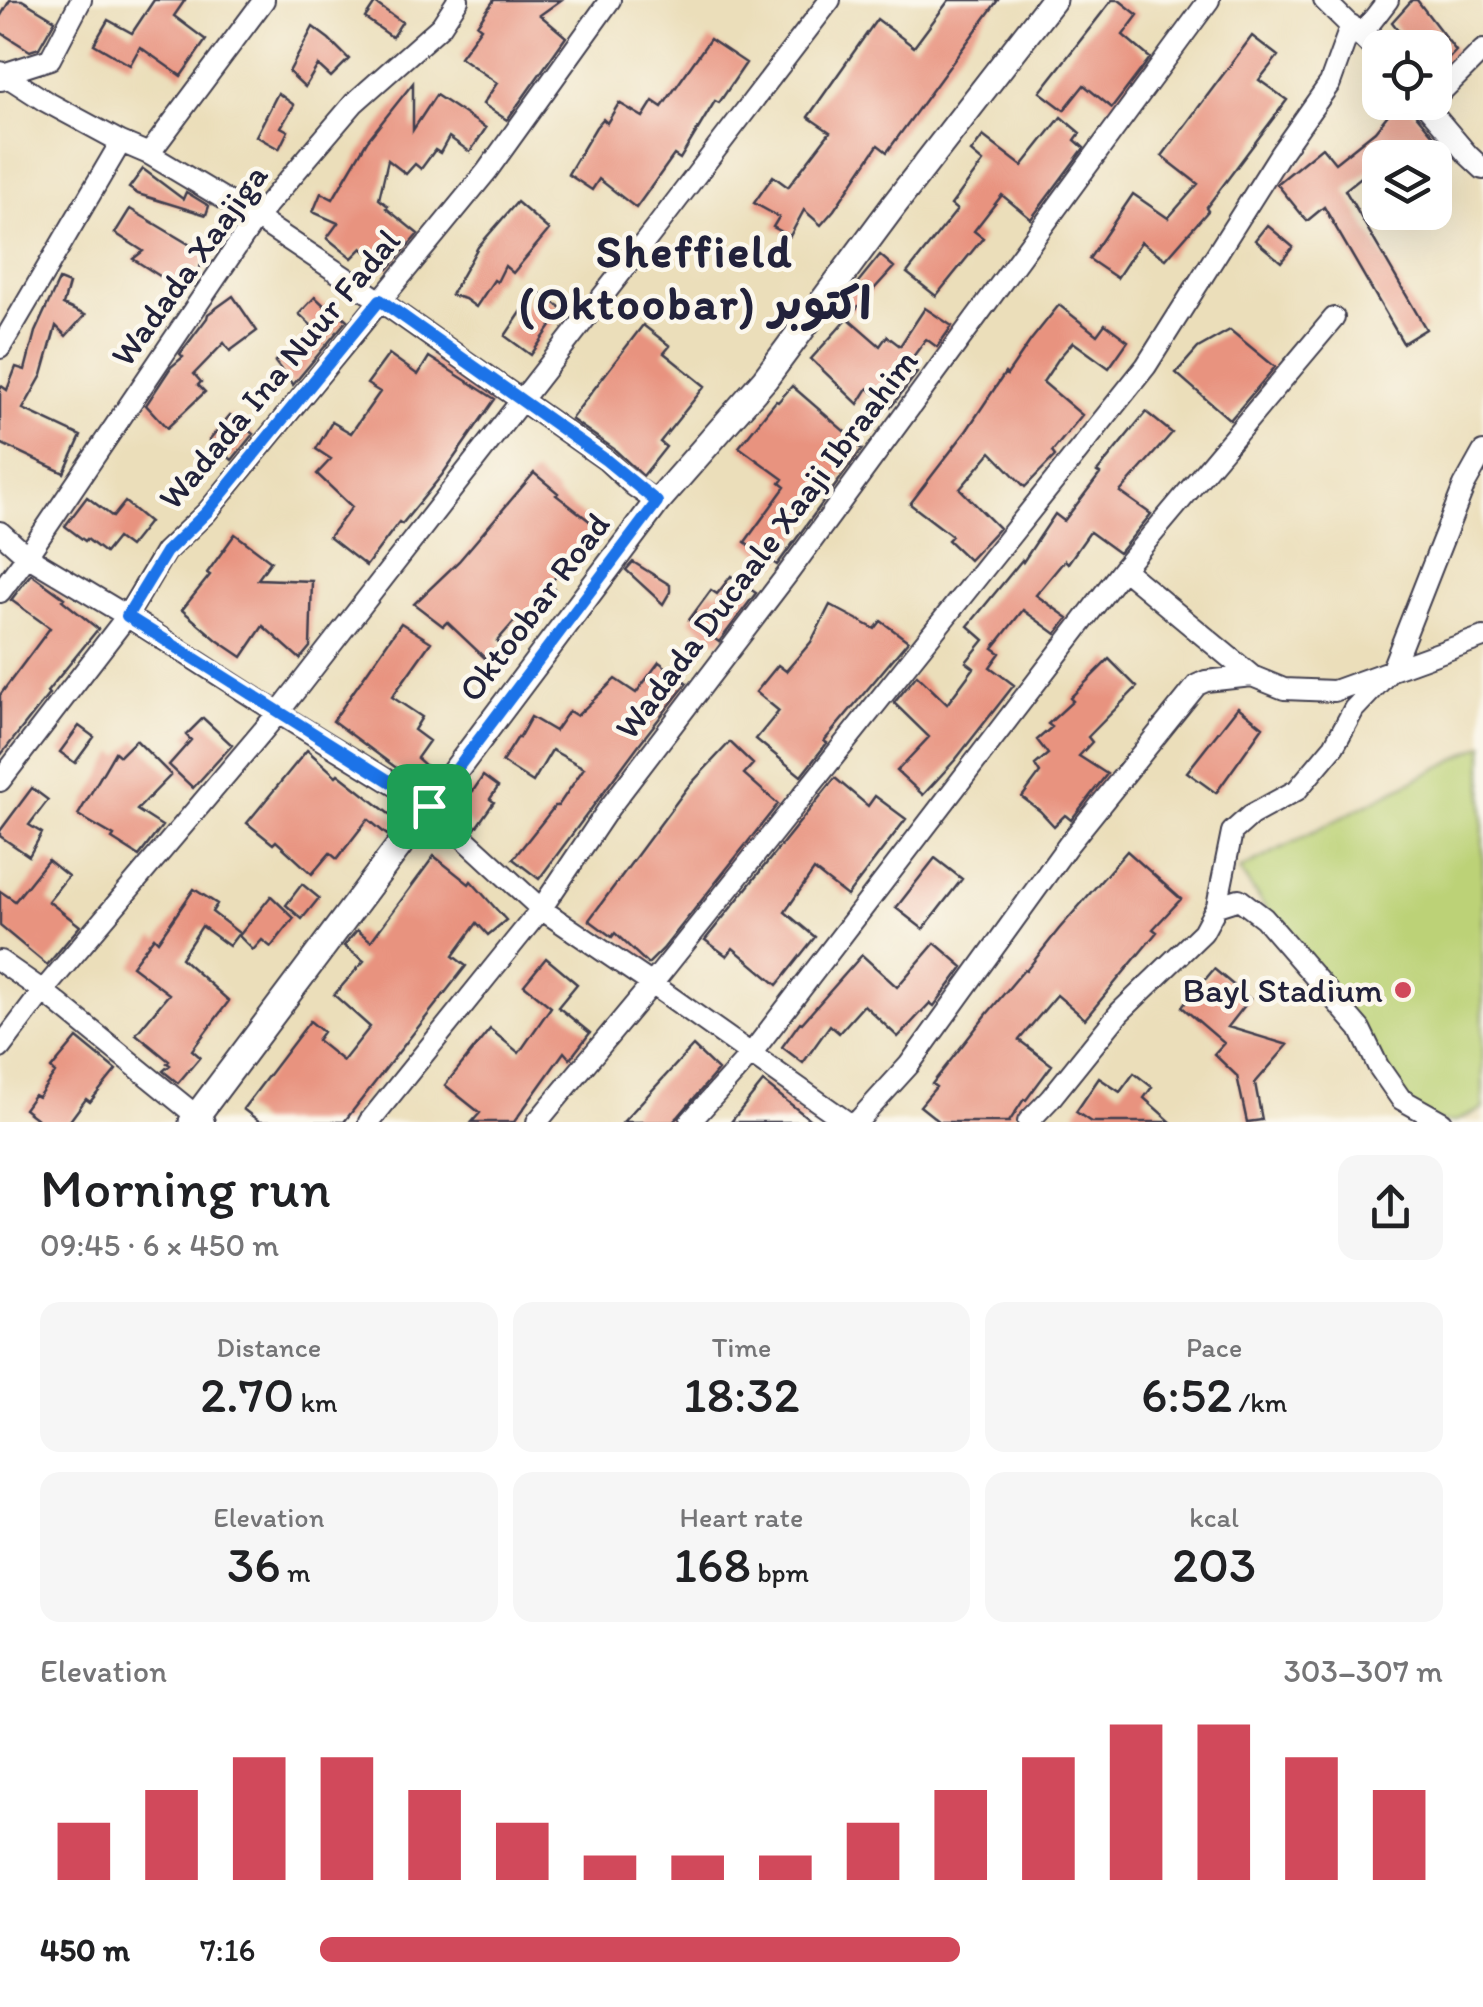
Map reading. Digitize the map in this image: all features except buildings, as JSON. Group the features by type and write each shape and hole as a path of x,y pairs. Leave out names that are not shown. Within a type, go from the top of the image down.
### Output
{"street":[{"path":"1,76 50,59 81,0"},
{"path":"149,154 264,0"},
{"name":"Wadada Xaajiga","path":"0,592 256,218 354,103 441,26 458,0"},
{"name":"Wadada Ina Nuur Fadal","path":"0,781 127,616 166,552 207,512 487,170 610,0"},
{"path":"0,1048 43,990 278,712 830,0"},
{"name":"Oktoobar Road","path":"198,1120 657,502 765,379 882,220 1053,0"},
{"name":"Wadada Ducaale Xaaji Ibraahim","path":"369,1122 541,909 609,808 786,576 1209,0"},
{"path":"1324,0 1362,36"},
{"path":"537,1122 1146,366 1280,154 1330,83 1356,30 1388,0"},
{"path":"1452,80 1483,50"},
{"path":"1,76 149,154 256,218 380,300 606,460 657,502"},
{"path":"1442,120 1468,156 1483,169"},
{"path":"0,348 121,142"},
{"path":"690,1122 752,1054 1123,569 1334,318"},
{"path":"1028,1122 1120,1012 1203,932 1218,906 1232,832 1251,815 1297,790 1334,746 1354,709 1392,669 1464,486 1483,452"},
{"path":"0,532 27,556 429,806 541,909 847,1122"},
{"path":"1123,569 1252,676 1284,689 1334,691 1483,638"},
{"path":"857,1122 909,1065 1068,845 1198,686 1206,680 1252,676"},
{"path":"1218,906 1239,899 1264,918 1360,1029 1378,1066 1401,1099 1442,1122"},
{"path":"0,961 43,990 198,1120"}],"green space":[{"name":"Bayl Stadium","path":"1483,745 1483,1109 1454,1122 1417,1122 1239,870"}],"place":[{"name":"Bayl Stadium","path":"1403,990"}],"district":[{"name":"Sheffield (Oktoobar) اكتوبر","path":"695,277"}],"route":[{"path":"380,300 606,460 657,502 429,806 127,616 166,552 207,512 380,300"}]}
